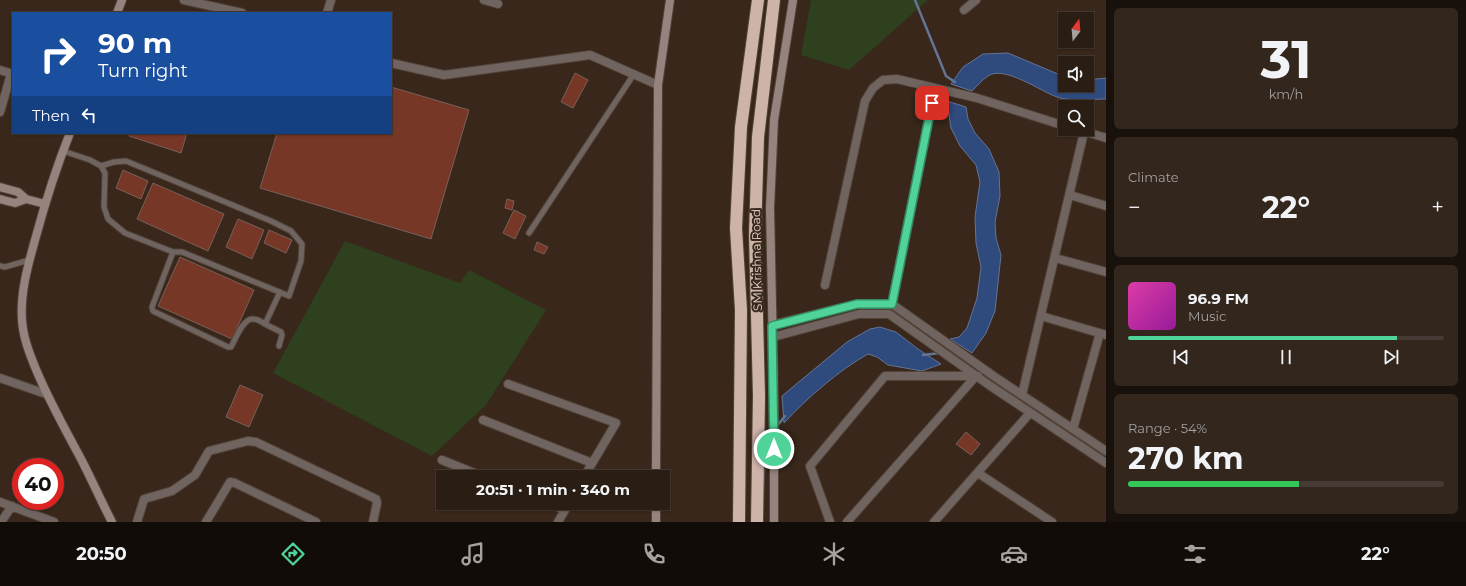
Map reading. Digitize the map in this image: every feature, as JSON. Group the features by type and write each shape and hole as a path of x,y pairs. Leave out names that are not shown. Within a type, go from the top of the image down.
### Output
{"highway":[{"name":"SM Krishna Road","path":"757,522 759,396 755,235 758,137 774,0"},
{"name":"SM Krishna Road","path":"739,522 741,310 736,228 741,127 757,5"}],"street":[{"path":"117,12 122,0"},
{"path":"184,0 238,12"},
{"path":"327,12 331,0"},
{"path":"484,0 498,4"},
{"path":"656,470 658,85 670,0"},
{"name":"SM Krishna Road","path":"774,522 773,337 770,208 774,120 793,0"},
{"path":"964,10 976,0"},
{"path":"392,63 444,75 590,55 658,85"},
{"path":"0,70 12,74 0,112"},
{"path":"825,285 864,101 873,88 883,80 897,79 977,98 1058,124"},
{"path":"892,304 935,88"},
{"path":"70,134 44,204 29,260 23,295 22,321 24,338 46,394 81,459 112,522"},
{"path":"1094,134 1106,138"},
{"path":"1022,395 1070,195 1079,136"},
{"path":"0,187 18,192 26,199 44,204"},
{"path":"1070,195 1106,206"},
{"path":"0,198 15,203 26,199"},
{"path":"1055,258 1106,272"},
{"path":"772,326 857,304 892,304 995,377 1106,451"},
{"path":"773,337 859,314 889,314 976,376 1106,463"},
{"path":"1041,316 1103,334 1073,429"},
{"path":"830,522 810,466 885,376 995,377"},
{"path":"847,522 976,376"},
{"path":"0,378 46,394"},
{"path":"508,384 616,423 588,470"},
{"path":"934,522 1030,413"},
{"path":"483,420 592,463"},
{"path":"137,522 144,499 172,491 195,475 209,451 251,441 376,498 377,503 373,522"},
{"path":"442,460 467,470"},
{"path":"978,473 1052,522"},
{"path":"206,522 228,483 233,482 316,522"},
{"path":"0,502 12,506 1,522"},
{"path":"22,510 54,522"},
{"path":"558,522 565,510"},
{"path":"656,510 656,522"}],"lane":[{"path":"529,233 634,74"},
{"path":"63,151 90,160 101,166 105,173 104,207 108,219 125,233 172,252 182,252 289,296 301,261 302,244 291,231 126,161 114,162 101,166"},
{"path":"172,252 152,308 153,311 228,347 232,347 242,326 247,320 253,319 281,332 282,335 279,346"},
{"path":"0,266 5,267 29,260"},
{"path":"265,324 280,292"}],"green space":[{"path":"811,0 928,0 849,70 801,55"},
{"path":"345,241 460,283 469,270 546,310 486,405 432,456 273,373"}],"water":[{"path":"1008,53 1058,74 1058,92 1094,92 1094,79 1106,78 1106,99 1063,99 1012,76 995,73 988,76 972,91 951,84 963,67 983,54"},
{"path":"947,101 966,107 968,119 975,133 989,149 999,172 1000,196 995,222 996,238 1001,255 995,311 986,333 972,353 950,339 959,337 967,328 977,298 981,267 976,243 975,217 980,182 976,165 960,146 951,128"},
{"path":"880,327 896,332 941,364 922,371 888,365 877,357 868,354 846,368 823,386 802,404 784,423 782,396 847,342 870,329"}],"building":[{"path":"575,73 588,80 573,108 561,102"},
{"path":"392,87 469,110 431,239 260,188 277,134 392,134"},
{"path":"130,134 187,134 181,153 129,136"},
{"path":"123,170 148,181 141,199 116,188"},
{"path":"153,183 224,214 208,251 137,219"},
{"path":"507,199 514,201 512,210 505,208"},
{"path":"514,210 526,216 515,239 503,233"},
{"path":"238,219 264,230 252,259 226,247"},
{"path":"269,230 292,240 286,253 264,243"},
{"path":"537,242 548,247 544,254 534,250"},
{"path":"180,257 254,290 232,339 158,306"},
{"path":"240,385 263,395 249,427 226,417"},
{"path":"966,432 980,444 971,455 956,444"}],"waterway":[{"path":"915,0 946,76 955,82"},
{"path":"923,355 940,353"},
{"path":"777,426 785,416"},
{"path":"763,486 766,439 771,433"}],"route":[{"path":"774,449 772,326 857,304 892,304 932,103"}]}
